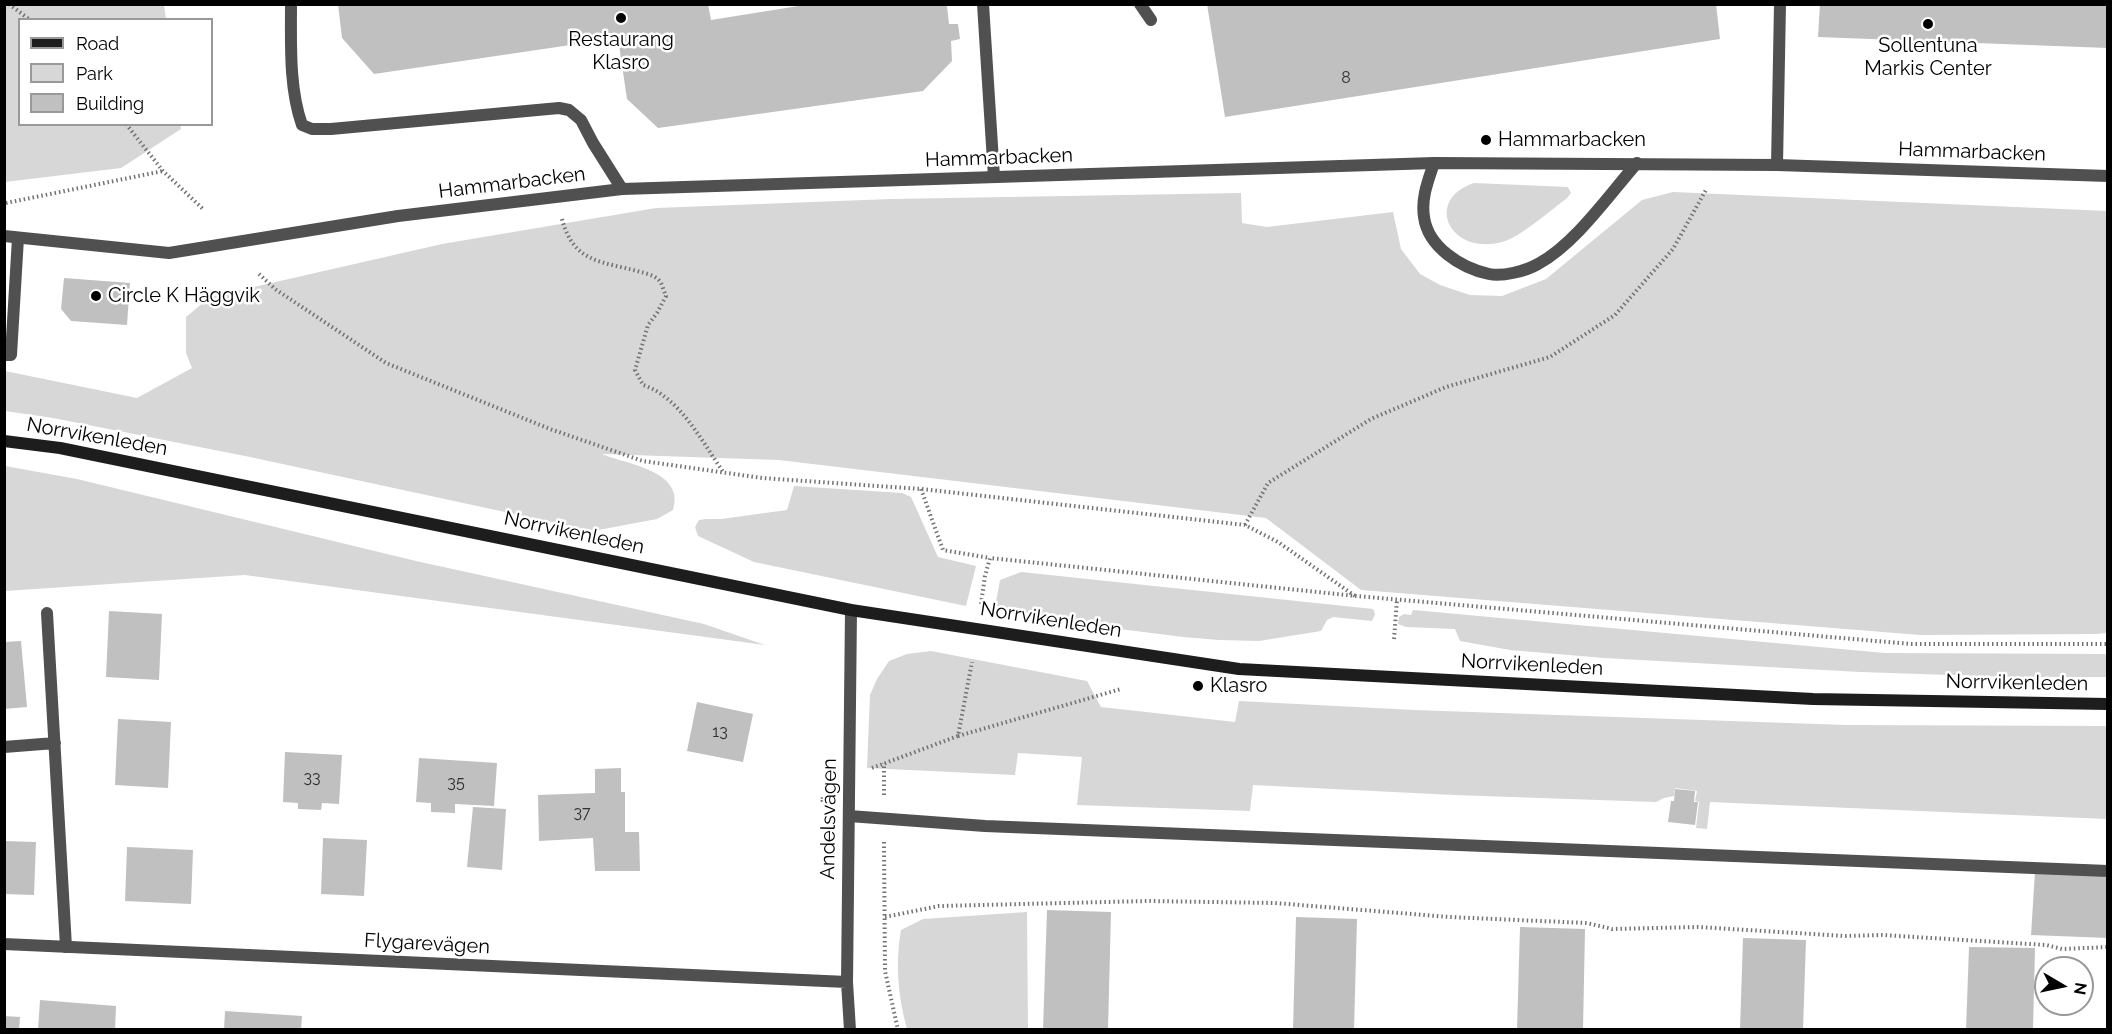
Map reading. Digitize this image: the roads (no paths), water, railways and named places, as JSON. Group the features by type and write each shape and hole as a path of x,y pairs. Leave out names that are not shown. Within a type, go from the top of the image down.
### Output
{"main road":[{"name":"Norrvikenleden","path":"4,441 60,448 851,610 1239,669 1813,699 2108,704"}],"street":[{"path":"291,4 296,108 302,125 312,129 331,129 559,108 568,110 581,120 592,143 622,189"},
{"path":"983,4 994,177"},
{"path":"1140,4 1151,20"},
{"path":"1777,165 1780,4"},
{"path":"1434,164 1425,189 1424,218 1436,243 1455,262 1490,274 1511,272 1536,265 1565,245 1637,163"},
{"name":"Hammarbacken","path":"4,236 169,253 398,216 622,189 1434,164 1777,165 2108,176"},
{"path":"4,355 10,355 18,238"},
{"name":"Andelsvägen","path":"850,1029 847,982 851,610"},
{"path":"47,613 66,947"},
{"path":"4,747 55,743"},
{"path":"849,816 985,826 2108,871"},
{"name":"Flygarevägen","path":"4,944 847,982"}],"place":[{"name":"Restaurang Klasro","path":"621,18"},
{"name":"Sollentuna Markis Center","path":"1928,24"},
{"name":"Hammarbacken","path":"1486,140"},
{"name":"Circle K Häggvik","path":"96,296"},
{"name":"Klasro","path":"1198,686"}]}
